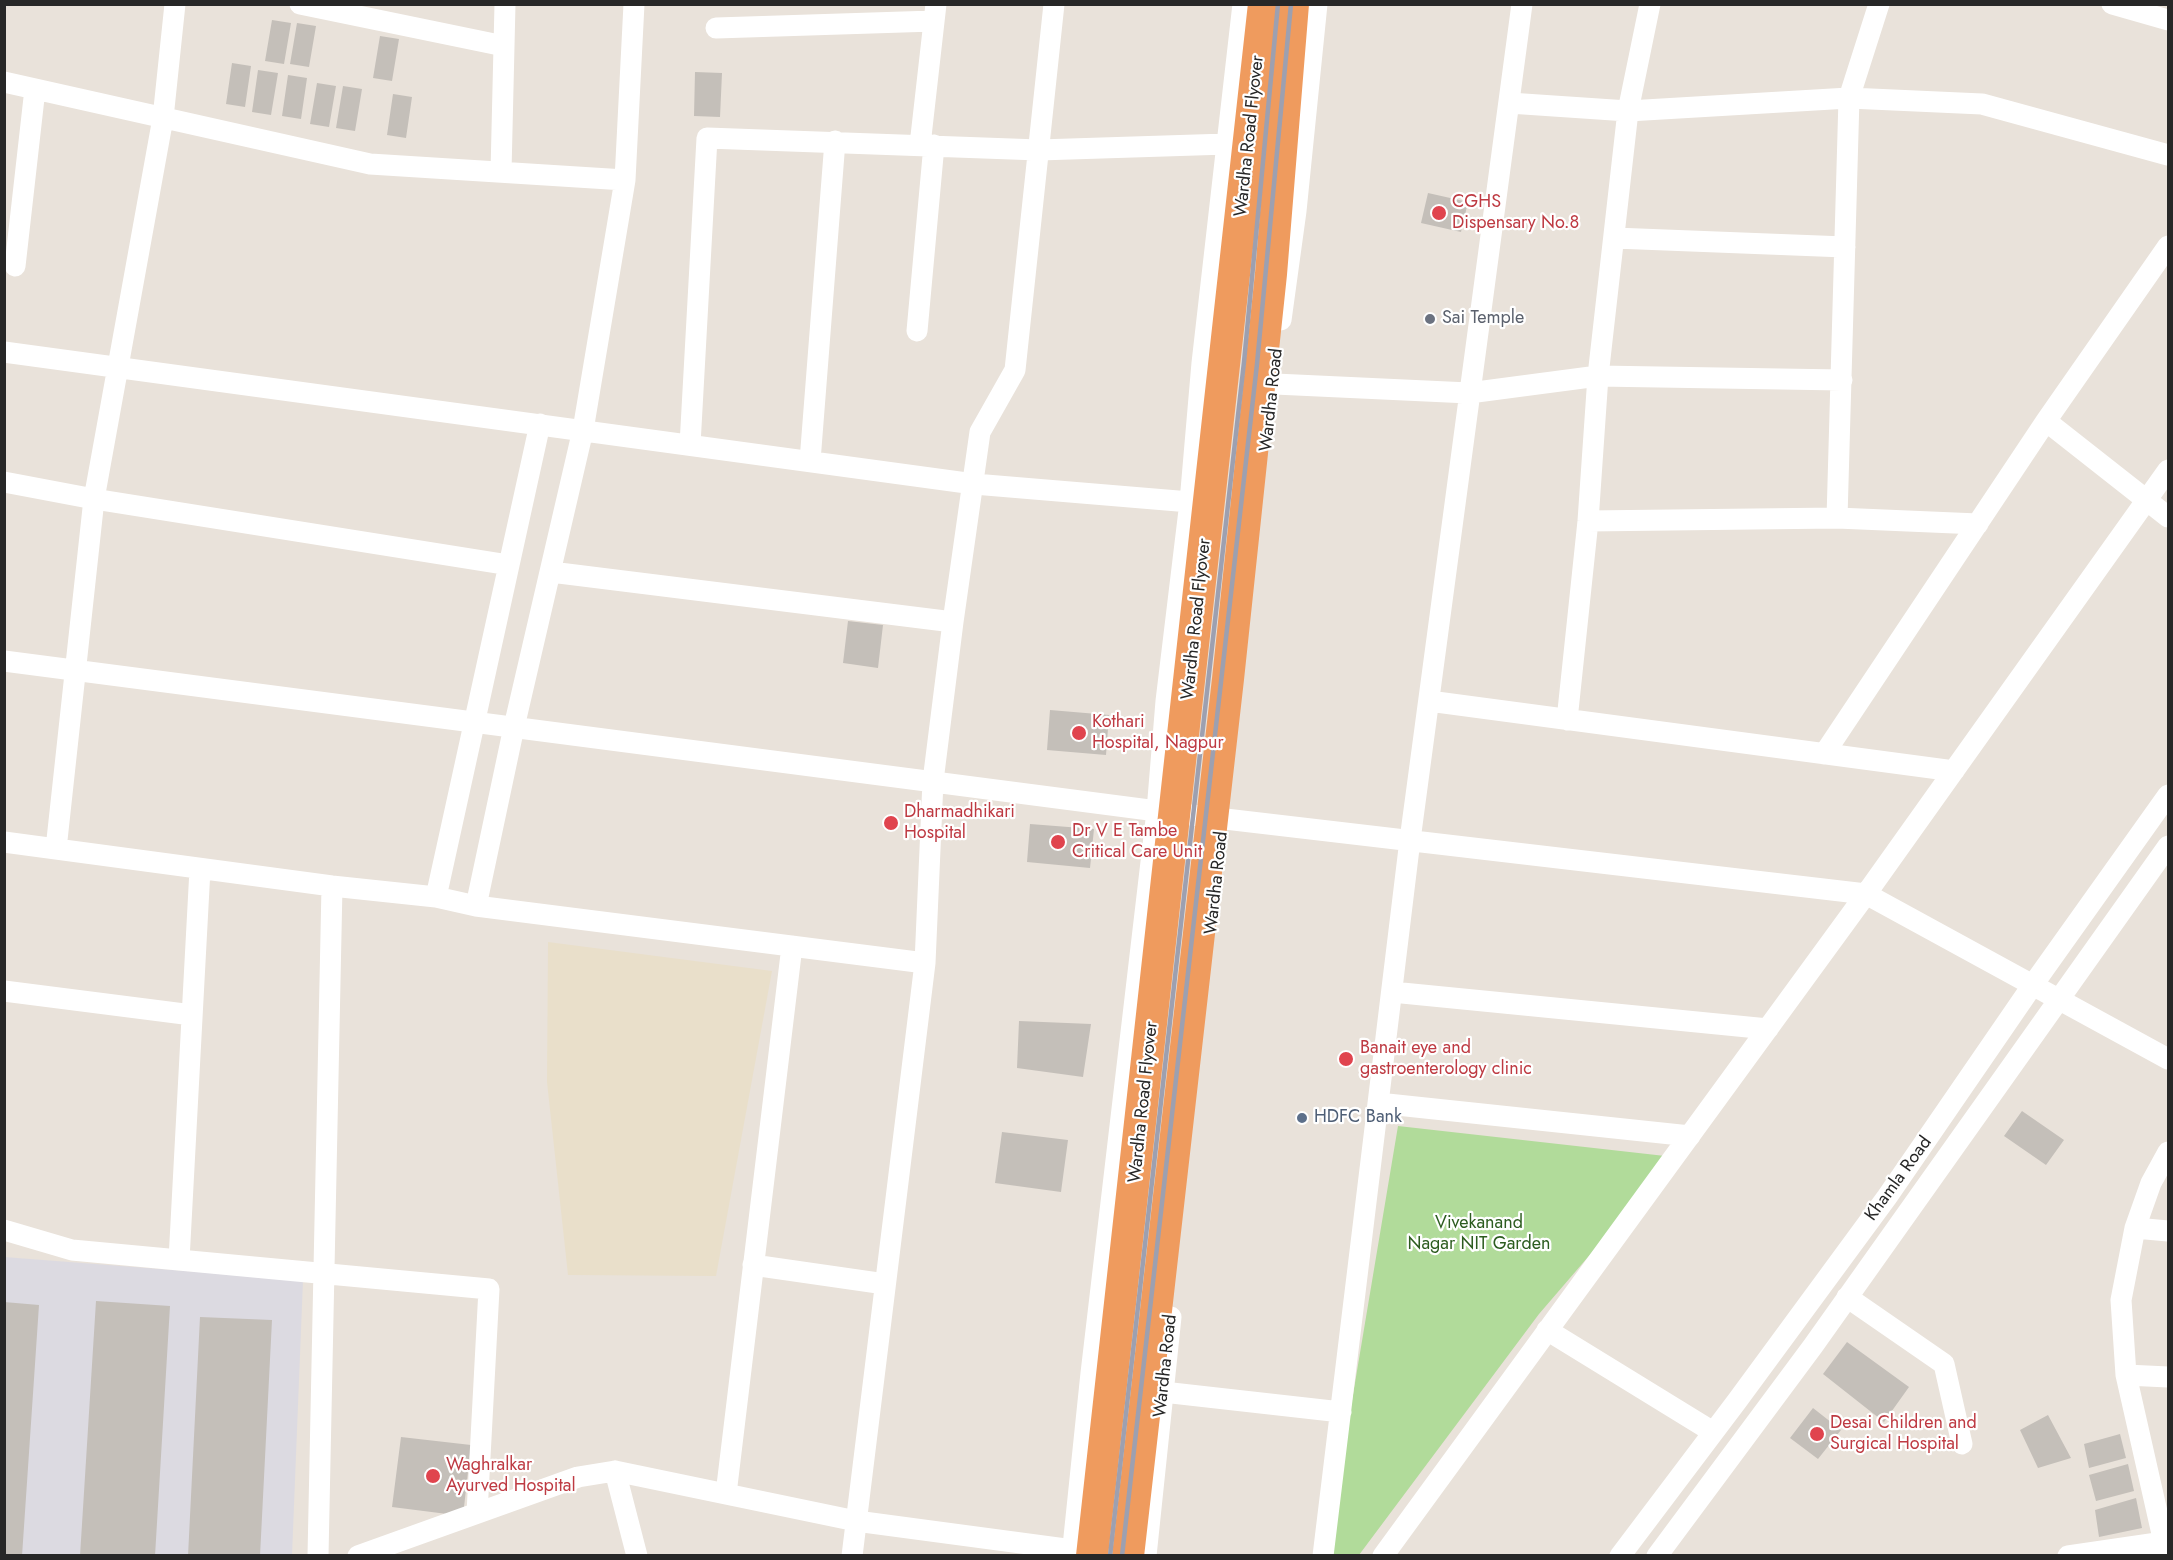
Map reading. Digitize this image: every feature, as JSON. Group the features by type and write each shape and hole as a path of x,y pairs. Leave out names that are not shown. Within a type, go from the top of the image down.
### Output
{"highway":[{"name":"Wardha Road Flyover","path":"1079,1554 1264,4"},
{"name":"Wardha Road Flyover","path":"1128,1556 1229,667 1268,298 1293,4"}],"street":[{"path":"56,849 94,499 163,118 175,4"},
{"path":"300,4 504,46"},
{"path":"501,172 505,4"},
{"path":"476,906 510,727 551,572 625,180 634,4"},
{"path":"852,1556 925,963 933,781 953,622 980,432 1015,370 1054,4"},
{"path":"358,1556 578,1477 615,1472 856,1521 1079,1554 1091,1372 1157,811 1166,701 1190,502 1202,363 1243,4"},
{"name":"Wardha Road","path":"1146,1556 1224,818 1296,212 1317,4"},
{"path":"1323,1556 1410,840 1522,4"},
{"path":"1567,720 1588,520 1598,376 1628,111 1650,4"},
{"path":"1837,518 1849,98 1879,4"},
{"path":"2112,4 2169,20"},
{"path":"716,28 935,13 917,331"},
{"path":"4,82 370,164 625,180"},
{"path":"15,266 35,89"},
{"path":"1509,103 1628,111 1849,98 1982,104 2169,155"},
{"path":"690,445 707,138 1039,150 1227,144"},
{"path":"810,461 835,141"},
{"path":"1614,238 1845,247"},
{"path":"1824,754 2046,421 2169,246"},
{"path":"4,352 974,484 1190,502"},
{"path":"1275,384 1469,393 1598,376 1842,380"},
{"path":"2046,421 2169,517"},
{"path":"436,897 478,722 509,565 544,425"},
{"path":"1383,1556 1866,894 2169,470"},
{"path":"4,482 94,499 509,565"},
{"path":"1588,520 1837,518 1978,524"},
{"path":"551,572 953,622"},
{"path":"4,661 1157,811 1866,894 2169,1059"},
{"path":"1429,701 1954,771"},
{"name":"Khamla Road","path":"1620,1556 1914,1159 2032,986 2169,795"},
{"path":"4,842 332,886 436,897 476,906 925,963"},
{"name":"Khamla Road","path":"1657,1556 1813,1346 2169,846"},
{"path":"179,1260 200,868"},
{"path":"318,1556 332,886"},
{"path":"726,1494 792,946"},
{"path":"4,991 192,1015"},
{"path":"1392,992 1768,1029"},
{"path":"1378,1103 1690,1136"},
{"path":"2068,1556 2165,1549 2126,1375 2121,1300 2135,1228 2151,1183 2169,1152"},
{"path":"2135,1228 2169,1231"},
{"path":"4,1230 72,1250 324,1272 489,1290 477,1513"},
{"path":"753,1265 885,1284"},
{"path":"1847,1297 1944,1364 1962,1444"},
{"path":"1547,1330 1713,1432"},
{"path":"2126,1375 2169,1377"},
{"path":"1163,1392 1341,1412"},
{"path":"615,1472 637,1556"}],"shaded area":[{"path":"548,942 772,971 716,1276 568,1275 547,1082"},
{"path":"4,1257 303,1280 292,1555 5,1555"}],"green space":[{"name":"Vivekanand Nagar NIT Garden","path":"1398,1126 1674,1157 1539,1314 1359,1555 1326,1556"}],"building":[{"path":"272,20 291,23 284,64 265,61"},
{"path":"297,23 316,26 309,67 290,64"},
{"path":"380,36 399,39 392,81 373,78"},
{"path":"232,63 251,66 245,107 226,104"},
{"path":"258,70 278,73 271,115 252,112"},
{"path":"695,72 722,73 720,117 694,116"},
{"path":"288,75 307,78 301,119 282,116"},
{"path":"317,83 336,86 329,127 310,124"},
{"path":"343,86 362,89 355,131 336,128"},
{"path":"393,94 412,97 406,138 387,135"},
{"path":"1428,193 1468,202 1461,232 1421,223"},
{"path":"848,621 883,625 878,668 843,663"},
{"path":"1050,710 1109,715 1106,755 1047,750"},
{"path":"1030,824 1094,829 1090,868 1027,862"},
{"path":"1019,1021 1091,1024 1083,1077 1017,1068"},
{"path":"2022,1111 2064,1140 2046,1165 2004,1136"},
{"path":"1002,1132 1068,1140 1061,1192 995,1183"},
{"path":"96,1301 170,1306 155,1556 80,1556"},
{"path":"4,1302 39,1305 22,1556 4,1556"},
{"path":"200,1317 272,1320 260,1556 188,1556"},
{"path":"1847,1342 1909,1387 1884,1422 1823,1374"},
{"path":"1813,1408 1841,1430 1818,1459 1790,1438"},
{"path":"2048,1415 2071,1458 2038,1468 2020,1430"},
{"path":"2120,1434 2126,1458 2089,1468 2084,1444"},
{"path":"401,1437 471,1445 463,1516 392,1507"},
{"path":"2128,1464 2134,1491 2096,1501 2089,1475"},
{"path":"2136,1498 2142,1528 2099,1537 2095,1510"}],"railway":[{"path":"1110,1556 1244,362 1278,4"},
{"path":"1122,1556 1257,364 1291,4"}],"place":[{"name":"CGHS Dispensary No.8","path":"1439,213"},
{"name":"Sai Temple","path":"1430,319"},
{"name":"Kothari Hospital, Nagpur","path":"1079,733"},
{"name":"Dharmadhikari Hospital","path":"891,823"},
{"name":"Dr V E Tambe Critical Care Unit","path":"1058,842"},
{"name":"Banait eye and gastroenterology clinic","path":"1346,1059"},
{"name":"HDFC Bank","path":"1302,1118"},
{"name":"Desai Children and Surgical Hospital","path":"1817,1434"},
{"name":"Waghralkar Ayurved Hospital","path":"433,1476"}]}
